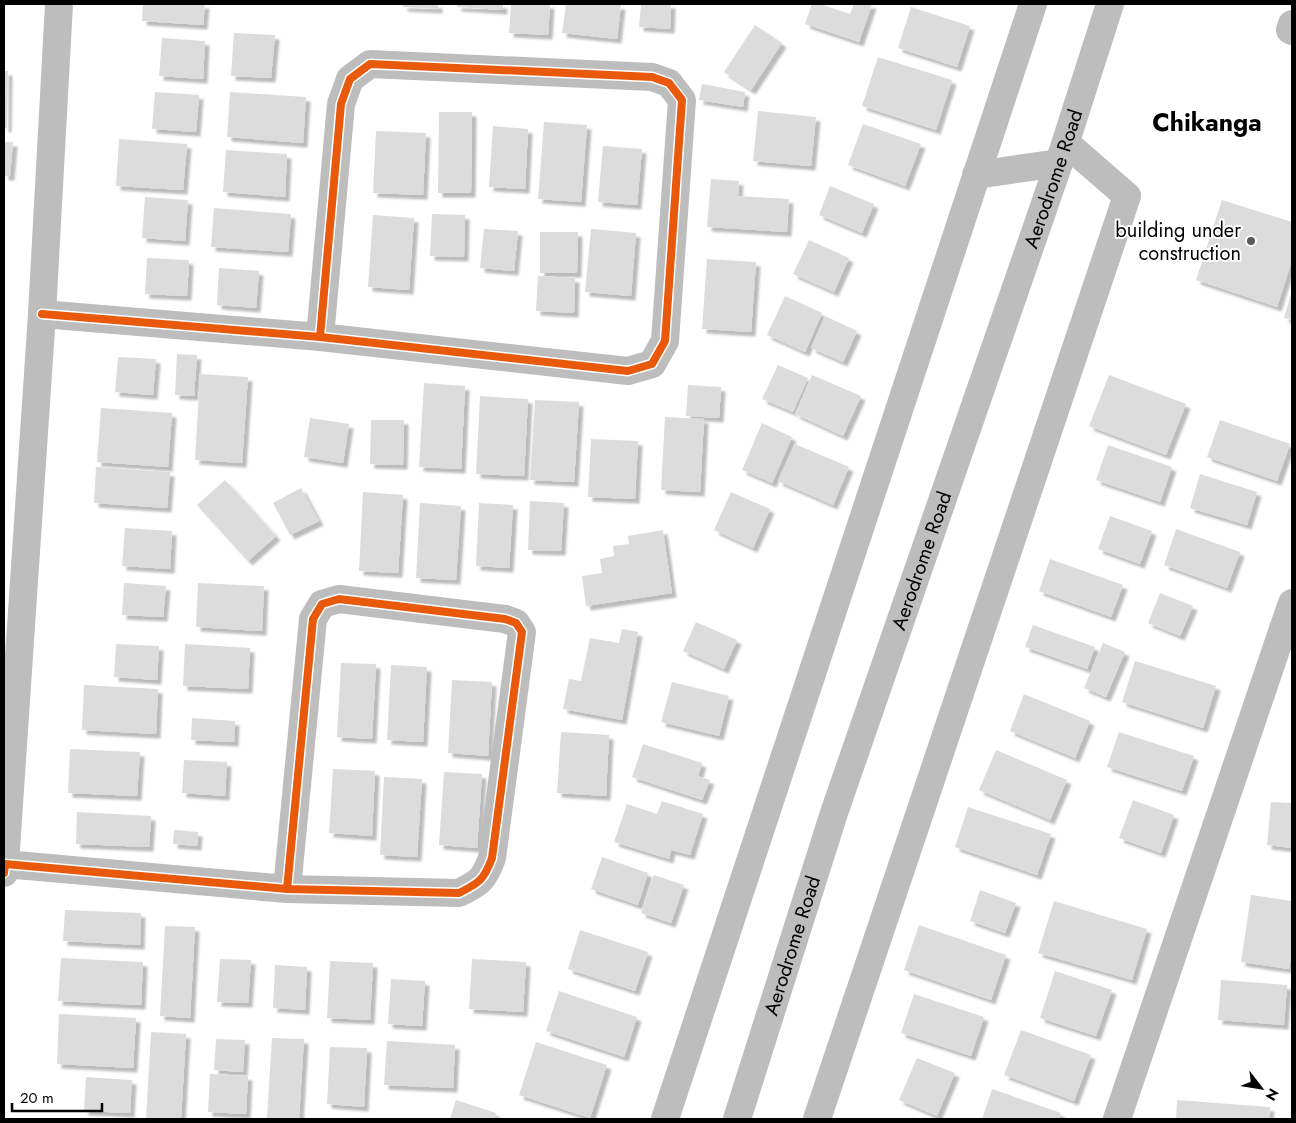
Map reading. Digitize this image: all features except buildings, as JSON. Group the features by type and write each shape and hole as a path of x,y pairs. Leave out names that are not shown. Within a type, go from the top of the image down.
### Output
{"street":[{"path":"59,4 42,314 4,869 287,889 459,893 474,885 486,874 492,858 522,632 516,624 505,619 339,598 322,604 313,619 287,889"},
{"path":"665,1119 1033,4"},
{"name":"Aerodrome Road","path":"737,1119 834,813 1063,153 1110,4"},
{"path":"1292,24 1290,30 1292,31"},
{"path":"42,314 320,337 628,371 652,364 666,341 682,100 669,84 652,78 370,64 350,79 341,104 320,337"},
{"path":"817,1119 1127,196 1063,153 976,175"},
{"path":"1117,1119 1288,629 1292,603"}],"cycle path":[{"path":"42,314 320,337 628,371 652,364 665,341 682,100 669,83 652,77 370,64 350,79 341,104 320,337"},
{"path":"4,873 5,864 287,889 459,893 480,880 492,858 522,632 516,623 505,619 339,599 322,604 313,619 287,889"}],"place":[{"name":"building under construction","path":"1251,241"}],"district":[{"name":"Chikanga","path":"1207,122"}]}
